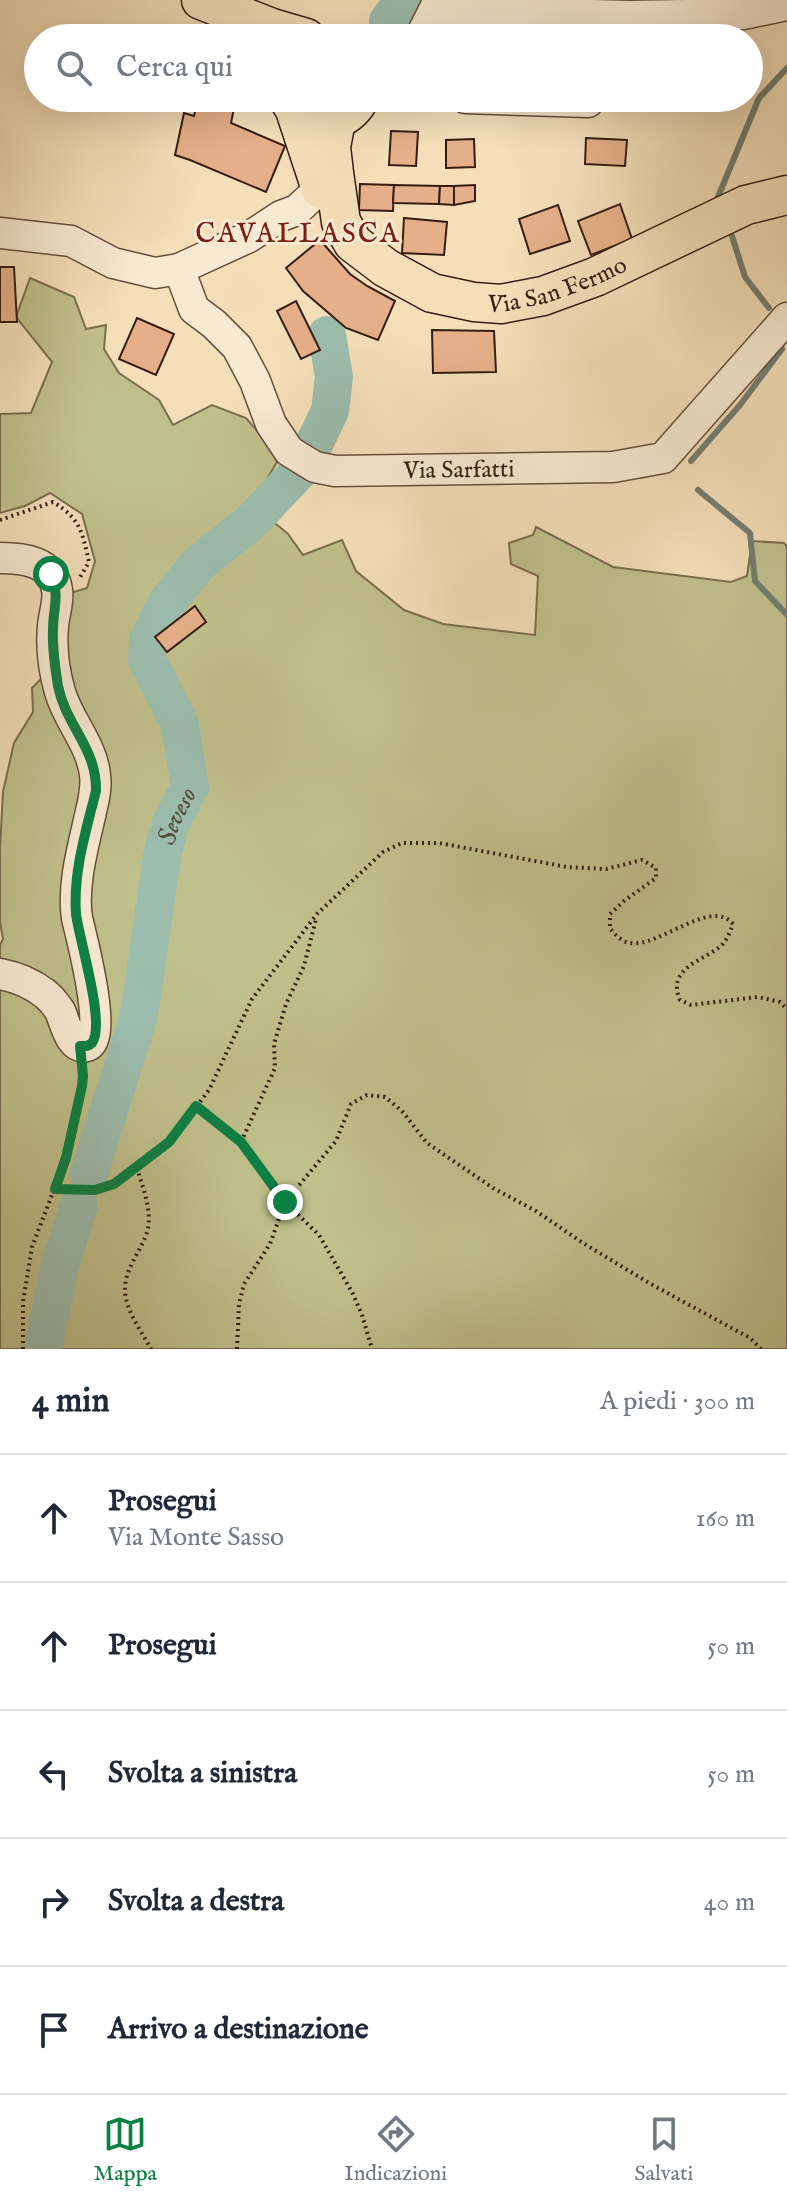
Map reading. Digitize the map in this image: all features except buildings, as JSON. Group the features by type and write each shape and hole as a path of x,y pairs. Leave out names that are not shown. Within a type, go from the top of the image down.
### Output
{"main road":[{"path":"212,5 237,24"},
{"path":"212,5 262,24"},
{"path":"296,112 321,168"},
{"path":"300,112 317,121 340,112"},
{"path":"321,168 347,112"},
{"name":"Via San Fermo","path":"321,168 346,233 360,250 432,293 501,304 556,292 595,277 746,205 787,196"}],"street":[{"path":"427,24 437,6 630,16 743,14 787,5"},
{"path":"0,233 71,241 113,263 155,273 179,269 249,237 281,216 321,168"},
{"name":"Via Sarfatti","path":"179,269 194,309 237,347 255,381 271,424 289,451 315,467 335,471 613,467 663,458 787,318"},
{"path":"0,558 32,561 51,574 57,590 53,657 59,690 90,754 96,779 79,866 76,913 94,992 95,1033 92,1043 80,1046 73,1042 60,1012 45,993 6,971"}],"path":[{"path":"0,520 53,502 69,511 80,526 89,562 82,577 57,590"},
{"path":"55,1189 95,1190 114,1184 169,1142 209,1090 252,999 317,914 383,852 402,843 439,843 567,867 606,869 642,860 656,868 656,878 610,914 610,928 616,936 630,943 647,941 718,914 727,917 733,924 721,946 691,963 679,978 676,990 680,1000 691,1005 758,997 780,1002 787,1009"},
{"path":"241,1142 275,1068 274,1044 286,1004 304,966 317,914"},
{"path":"23,1349 23,1302 32,1247 66,1158 82,1086 80,1046"},
{"path":"237,1349 239,1304 244,1284 270,1244 285,1202 336,1141 351,1104 367,1095 385,1097 402,1111 427,1143 493,1188 536,1211 649,1283 750,1338 761,1349"},
{"path":"196,1106 241,1142 285,1202 319,1235 352,1292 372,1349"},
{"path":"137,1168 149,1209 148,1232 125,1286 128,1307 151,1349"}],"green space":[{"path":"30,278 74,297 86,329 106,325 104,349 119,373 159,400 173,425 212,405 246,418 280,457 252,504 288,534 303,555 342,540 356,571 404,610 443,624 535,635 538,576 511,564 509,543 533,535 536,527 613,567 731,582 747,576 752,541 784,543 787,547 787,1349 0,1349 0,945 3,939 0,922 0,848 3,792 14,743 33,712 32,688 53,667 67,594 87,588 95,561 82,514 50,493 25,506 0,513 0,414 31,413 52,362 16,317"}],"waterway":[{"name":"Seveso","path":"388,21 404,0"},
{"path":"763,94 787,68"},
{"path":"718,197 753,112"},
{"path":"732,236 745,277 769,308"},
{"name":"Seveso","path":"313,446 330,411 334,377 327,335"},
{"path":"691,461 740,405 782,349"},
{"name":"Seveso","path":"89,1174 139,1015 163,851 171,823 190,787 180,724 147,659 148,640 166,604 199,563 251,522 299,471"},
{"path":"698,490 750,533 755,581 787,615"},
{"name":"Seveso","path":"43,1349 60,1266 79,1205"}],"district":[{"name":"CAVALLASCA","path":"298,232"}],"route":[{"path":"51,574 57,590 53,657 59,690 90,754 96,779 79,866 76,913 94,992 95,1033 92,1043 80,1046 82,1086 66,1158 55,1189 95,1190 114,1184 169,1142 196,1106 241,1142 285,1202"}]}
